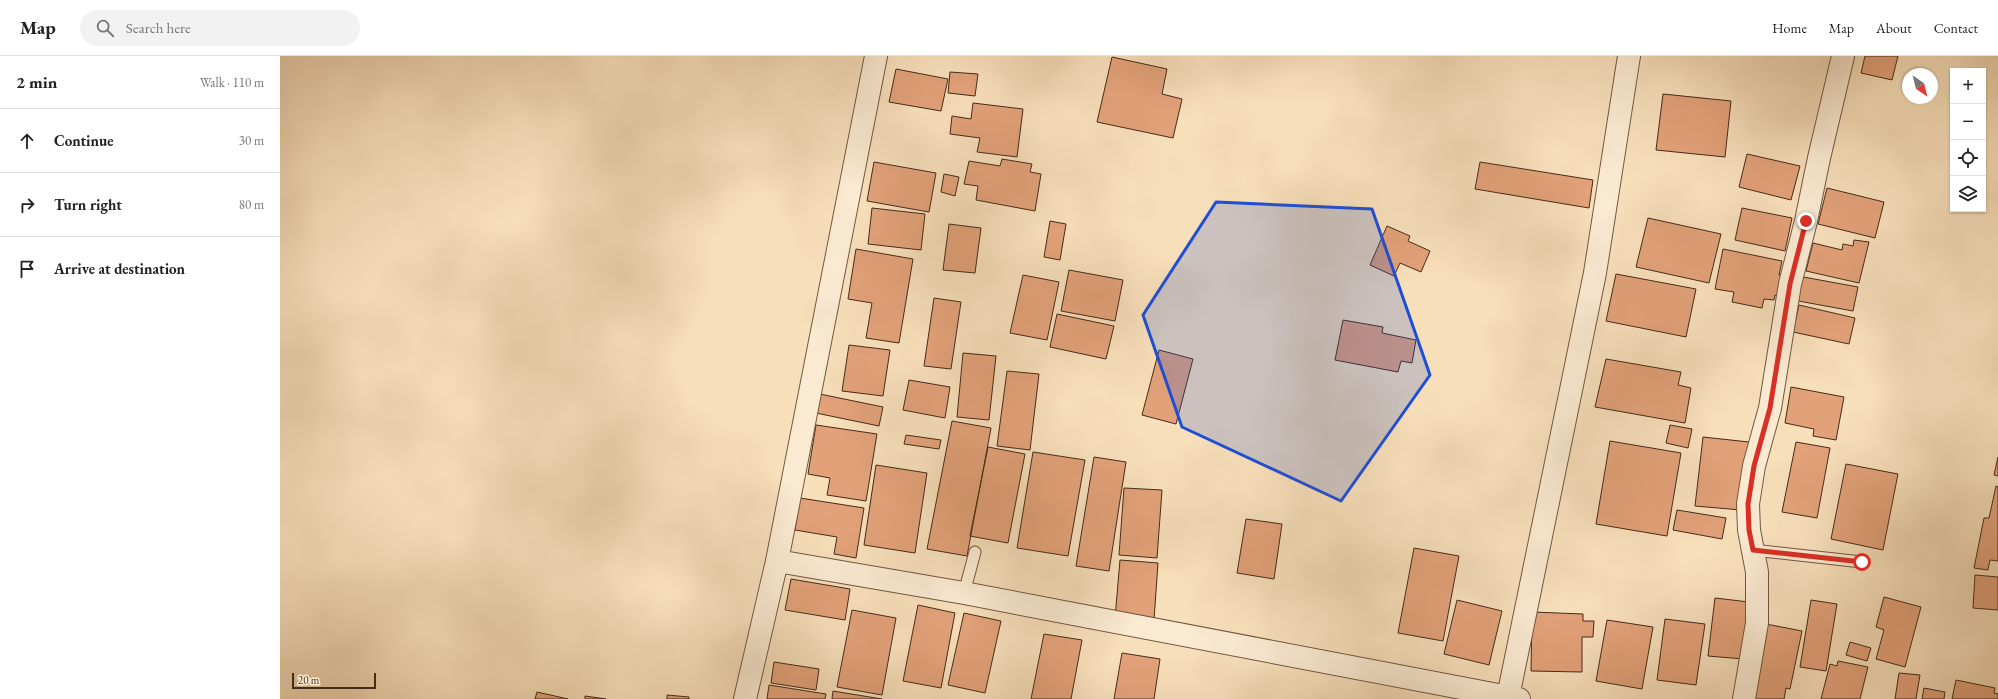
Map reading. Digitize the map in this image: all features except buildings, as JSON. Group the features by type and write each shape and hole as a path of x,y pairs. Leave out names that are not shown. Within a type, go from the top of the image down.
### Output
{"street":[{"path":"745,699 777,560 876,56"},
{"path":"777,560 964,593 1514,698 1595,273 1629,56"},
{"path":"1744,699 1757,623 1757,572 1749,530 1748,504 1754,466 1770,408 1790,284 1805,229 1819,158 1843,56"}],"lane":[{"path":"1753,550 1862,562"},
{"path":"964,593 975,552"}],"highlighted area":[{"path":"1216,202 1372,209 1430,375 1341,501 1182,427 1143,315"}],"route":[{"path":"1806,221 1790,284 1784,315 1782,339 1770,408 1754,466 1748,504 1749,530 1753,550 1862,562"}]}
